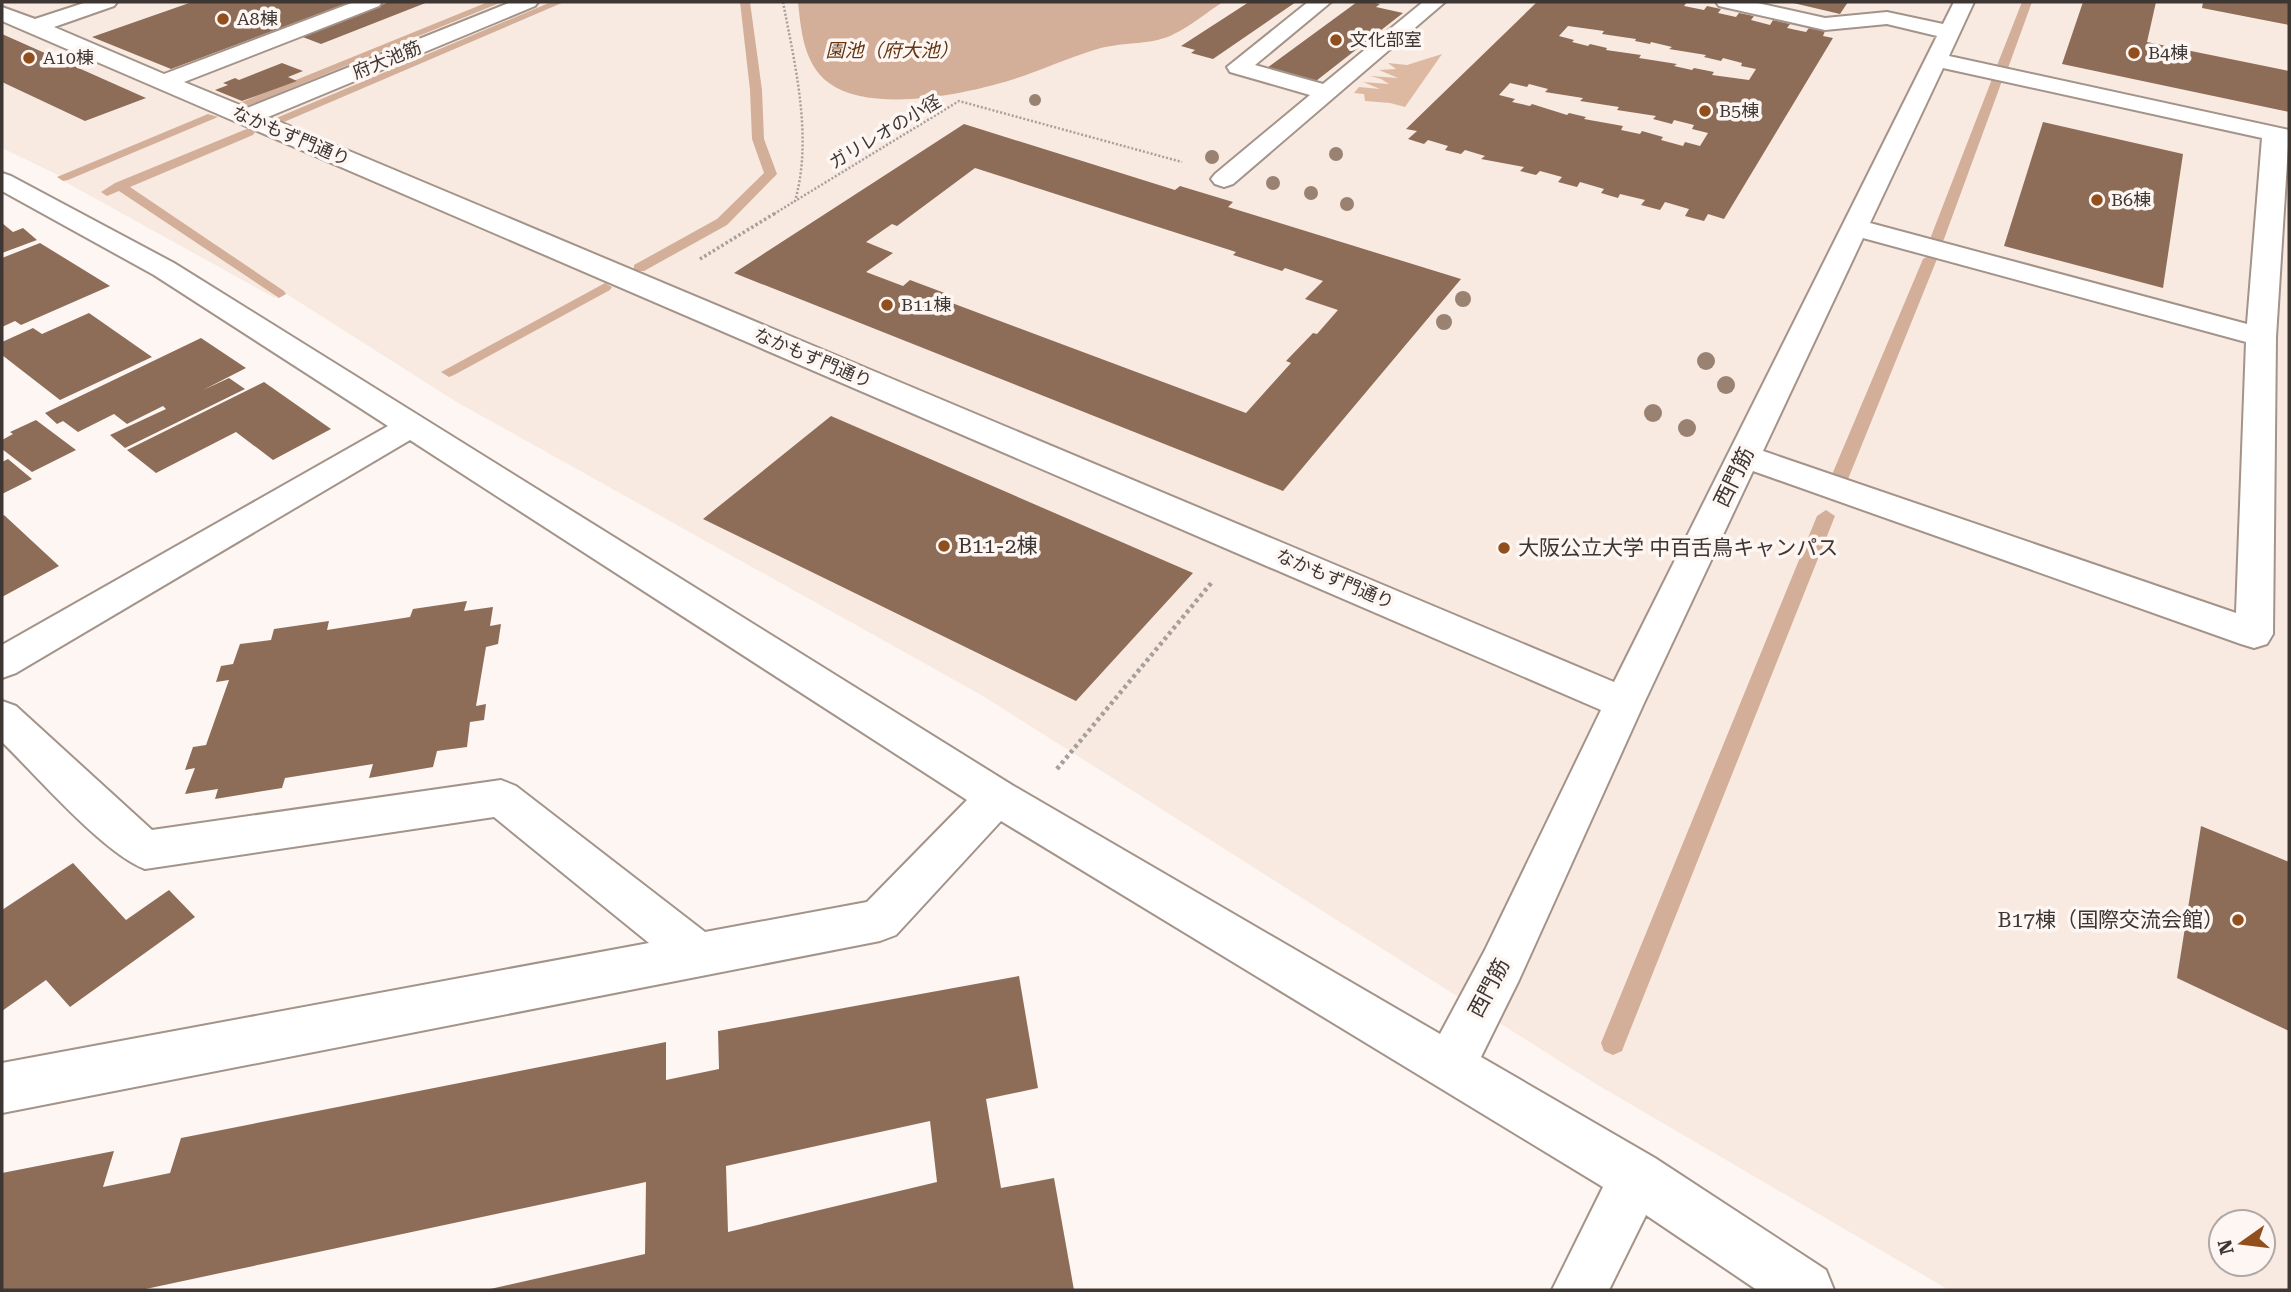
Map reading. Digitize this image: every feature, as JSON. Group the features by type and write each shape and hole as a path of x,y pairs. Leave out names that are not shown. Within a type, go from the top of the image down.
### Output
{"street":[{"path":"33,27 107,2"},
{"path":"163,82 372,2"},
{"name":"府大池筋","path":"247,117 528,2"},
{"path":"1321,2 1238,67 1327,93"},
{"path":"1726,2 1825,23 1887,18 1950,31 2282,135 2279,234 2261,337 2254,634 1745,456"},
{"path":"1399,5 1429,7"},
{"path":"1226,177 1429,7"},
{"name":"なかもず門通り","path":"2,13 1624,703"},
{"name":"西門筋","path":"1450,1066 1502,965 1624,703 1950,31"},
{"path":"2,181 164,270 997,797 1636,1177 1806,1290"},
{"path":"1856,228 2261,337"},
{"path":"2,663 411,426"},
{"path":"2,717 119,829 145,850 501,798 699,955"},
{"path":"2,1088 880,920 997,797"},
{"path":"1580,1290 1636,1177"}],"path":[{"name":"ガリレオの小径","path":"783,2 796,69 802,145 801,180 795,201"},
{"name":"ガリレオの小径","path":"795,201 959,101 1226,177"},
{"path":"652,290 795,201"},
{"path":"1054,773 1246,541"}],"shaded area":[{"name":"大阪公立大学 中百舌鳥キャンパス","path":"2,2 2289,2 2289,1290 1949,1290 1596,1084 983,696 455,401 285,293 275,298 60,179 62,177 2,148"},
{"path":"1442,54 1405,107 1365,101 1364,94 1354,93 1359,87 1380,89 1363,82 1389,84 1370,76 1398,78 1379,70 1396,69 1388,63 1407,65"}],"water":[{"name":"園池（府大池）","path":"798,2 1223,2 1166,38 1101,48 1006,82 981,88 926,98 898,99 872,98 848,93 821,76 805,47"}],"building":[{"name":"A8棟","path":"192,2 350,2 171,69 92,37"},
{"path":"389,2 428,2 321,44 300,36"},
{"name":"文化部室","path":"1249,2 1296,2 1213,59 1191,53 1195,50 1181,46"},
{"name":"文化部室","path":"1357,2 1380,4 1376,7 1403,13 1316,81 1267,68"},
{"name":"B5棟","path":"1537,2 1687,2 1684,6 1704,10 1707,6 1721,9 1718,13 1736,17 1739,13 1754,16 1751,20 1770,25 1773,20 1790,24 1787,28 1806,32 1809,28 1825,31 1823,36 1833,38 1724,219 1708,214 1704,221 1685,216 1689,209 1665,202 1660,210 1641,205 1645,200 1620,194 1618,198 1601,193 1604,189 1580,182 1577,187 1558,182 1562,177 1540,171 1536,175 1520,171 1524,167 1481,159 1485,156 1465,150 1461,154 1445,150 1448,146 1428,140 1424,144 1408,139 1417,131 1406,129","holes":["1568,26 1604,31 1602,34 1650,44 1651,42 1721,61 1723,58 1756,69 1749,80 1712,75 1714,72 1694,68 1692,70 1674,66 1677,64 1639,58 1641,55 1572,42 1574,40 1559,36","1510,83 1527,87 1529,84 1548,89 1545,92 1583,98 1580,101 1656,116 1653,119 1672,124 1674,120 1694,125 1692,129 1708,133 1700,146 1685,142 1683,146 1642,131 1640,134 1621,130 1623,126 1584,119 1586,117 1569,113 1567,115 1532,104 1530,106 1512,102 1515,99 1499,95"]},
{"path":"1789,2 1848,2 1840,14"},
{"name":"B4棟","path":"2083,2 2156,2 2147,42 2289,71 2289,112 2062,64"},
{"name":"B4棟","path":"2203,2 2289,2 2289,25 2202,8"},
{"name":"A10棟","path":"2,34 146,98 85,121 2,82"},
{"path":"282,63 303,71 288,77 297,81 242,101 215,90 228,85 223,83 235,78 239,80"},
{"name":"B6棟","path":"2043,122 2183,154 2163,288 2004,246"},
{"name":"B11棟","path":"964,124 1175,190 1180,186 1233,202 1228,207 1461,279 1283,491 734,273","holes":["975,168 1236,252 1233,255 1323,281 1305,299 1338,310 1317,334 1313,333 1286,361 1291,363 1246,413 944,300 950,295 910,280 903,286 866,272 893,253 866,242 892,224 897,226"]},
{"path":"2,223 13,232 23,228 37,240 2,253"},
{"path":"40,243 110,286 21,325 15,321 2,327 2,258"},
{"path":"89,313 152,357 60,400 2,355 2,342 33,328 42,334"},
{"path":"201,338 246,368 203,390 229,378 245,389 125,448 110,435 166,409 163,406 127,424 114,414 78,432 63,421 57,424 45,413"},
{"path":"264,382 331,429 273,460 236,432 156,473 127,450"},
{"name":"B11-2棟","path":"831,416 1193,573 1076,701 703,519"},
{"path":"36,420 76,450 32,472 2,449 2,440 13,434 10,432"},
{"path":"8,459 32,479 2,494 2,462"},
{"path":"2,516 59,566 2,597"},
{"path":"467,601 464,611 493,607 490,626 501,624 498,644 486,647 476,706 486,704 484,720 470,722 467,747 437,751 433,767 369,778 373,764 285,778 282,788 215,799 218,789 185,794 195,768 185,770 193,747 206,745 229,680 216,682 221,666 233,664 240,644 271,640 274,629 329,621 327,630 410,617 413,609"},
{"name":"B17棟（国際交流会館）","path":"2201,826 2289,862 2289,1031 2177,978"},
{"path":"73,863 126,920 169,890 195,917 70,1007 46,980 2,1011 2,910"},
{"path":"1019,976 1038,1088 986,1099 1001,1188 1054,1178 1074,1290 486,1290 645,1254 646,1182 141,1290 2,1290 2,1173 114,1151 103,1187 170,1173 181,1138 666,1042 666,1080 719,1069 718,1031","holes":["930,1121 937,1182 728,1232 726,1166"]}],"waterway":[{"path":"243,104 497,2"},
{"path":"280,119 559,2"},
{"path":"639,268 722,222 771,174 758,139 756,90 745,2"},
{"path":"2002,68 2027,2"},
{"path":"1937,239 1996,81"},
{"path":"63,177 212,117"},
{"path":"120,186 249,132"},
{"path":"107,192 120,186"},
{"path":"120,186 279,294"},
{"path":"1837,484 1930,259"},
{"path":"449,372 605,287"},
{"path":"1613,1043 1826,516"}],"place":[{"name":"A8棟","path":"223,19"},
{"name":"文化部室","path":"1336,40"},
{"name":"B4棟","path":"2134,53"},
{"name":"A10棟","path":"29,58"},
{"name":"B5棟","path":"1705,111"},
{"name":"B6棟","path":"2097,200"},
{"name":"B11棟","path":"887,305"},
{"name":"B11-2棟","path":"944,546"},
{"name":"大阪公立大学 中百舌鳥キャンパス","path":"1504,548"},
{"name":"B17棟（国際交流会館）","path":"2238,920"}]}
